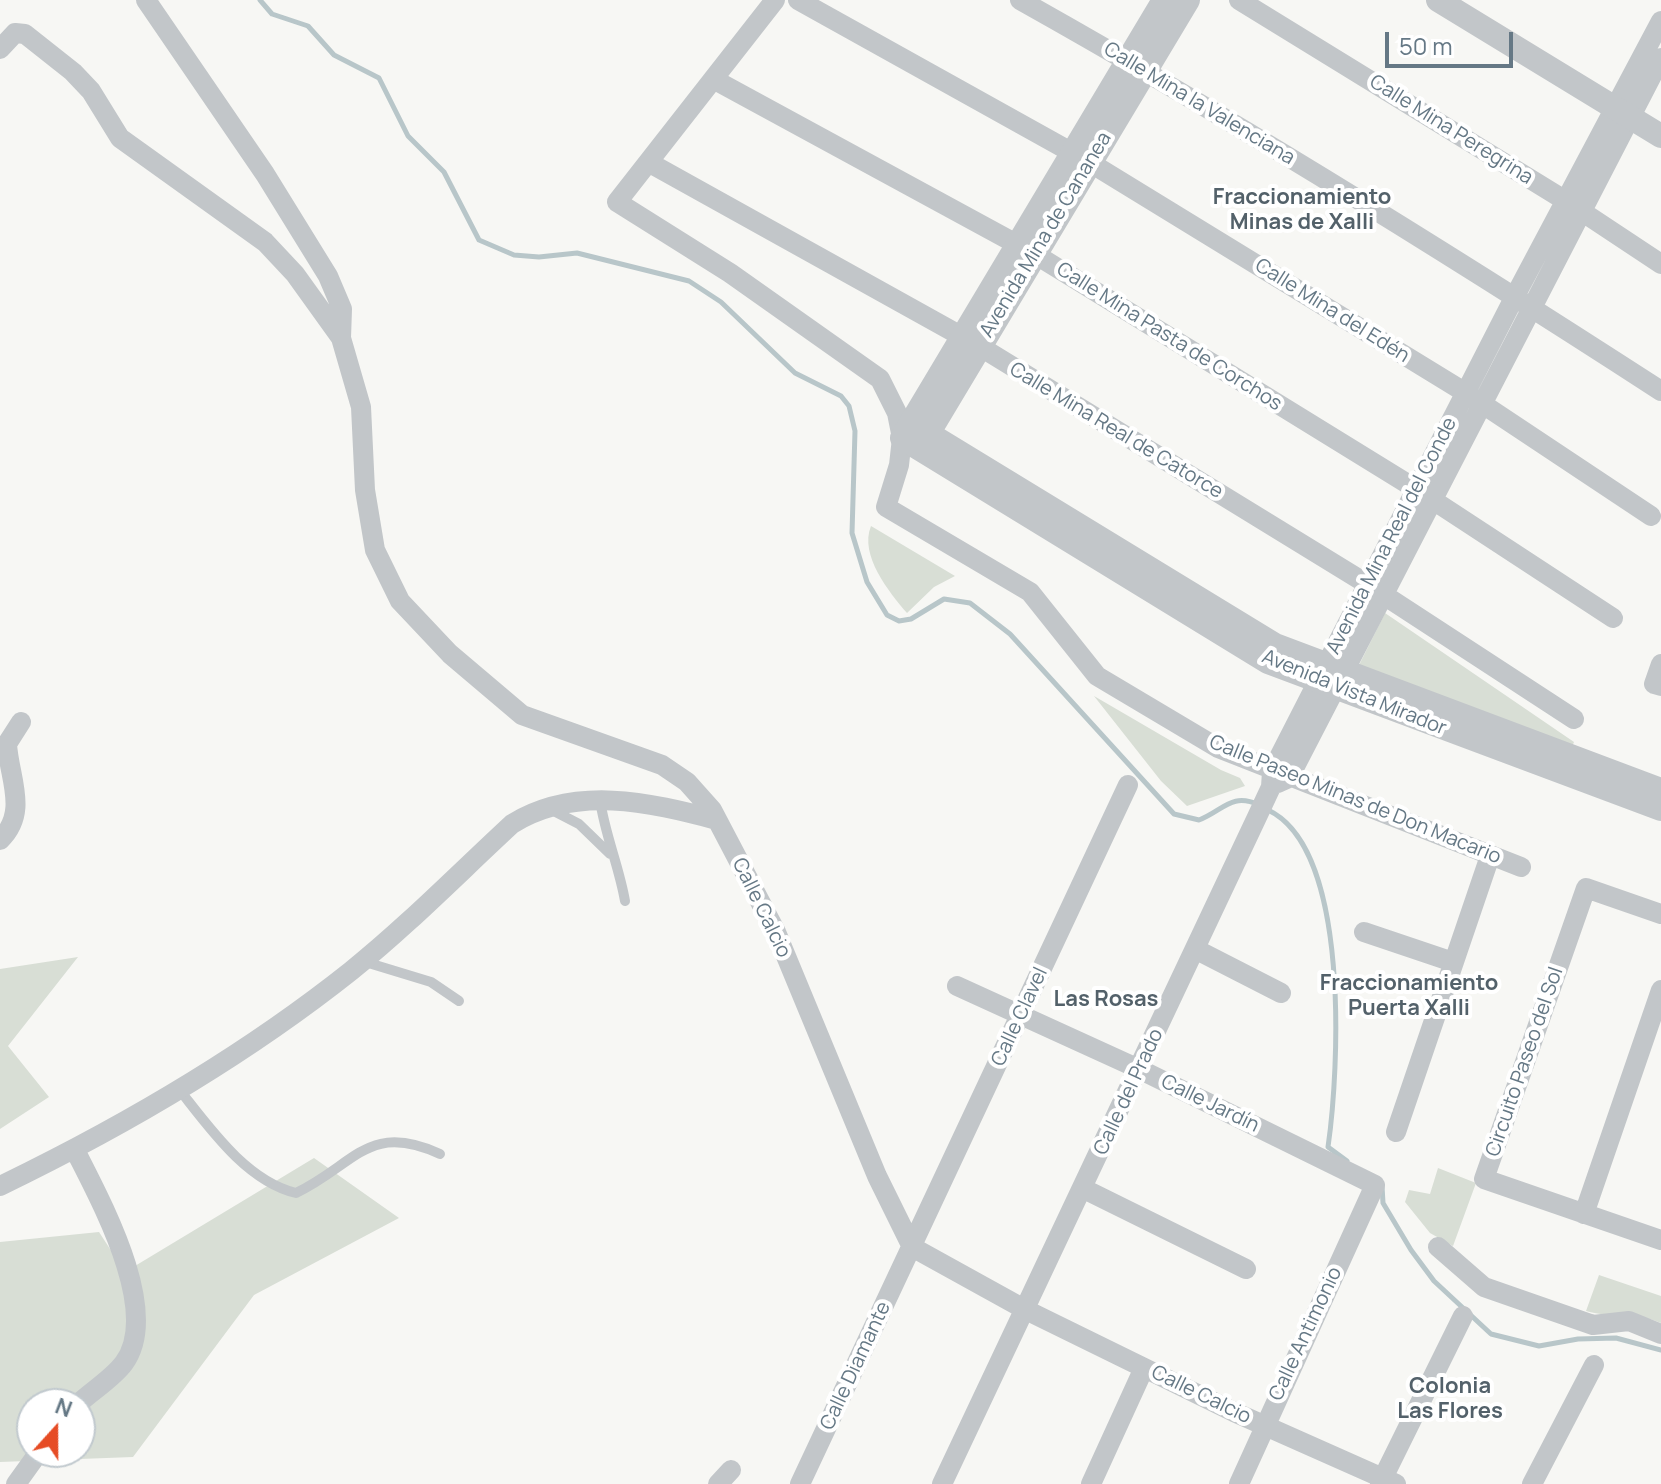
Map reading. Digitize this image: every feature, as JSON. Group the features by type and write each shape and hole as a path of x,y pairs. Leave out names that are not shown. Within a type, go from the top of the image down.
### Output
{"street":[{"path":"146,0 265,174 328,276 342,309 341,338"},
{"path":"775,0 617,202 730,273 871,370 880,379 911,431"},
{"name":"Calle Mina del Edén","path":"798,0 1080,157 1474,399 1651,516"},
{"name":"Calle Mina la Valenciana","path":"1020,0 1136,65 1523,302 1661,391"},
{"name":"Avenida Mina de Cananea","path":"1136,65 1164,0"},
{"name":"Avenida Mina de Cananea","path":"886,507 911,431 970,342 1136,65 1188,0"},
{"name":"Calle Mina Peregrina","path":"1239,0 1574,206 1661,264"},
{"path":"1438,0 1627,105 1661,117"},
{"path":"1470,0 1627,105 1661,136"},
{"name":"Avenida Mina Real del Conde","path":"1275,782 1627,105 1661,21"},
{"path":"0,49 15,33 25,34 73,72 91,91 120,138 265,242 295,274 341,338"},
{"name":"Avenida Mina Real del Conde","path":"1627,105 1661,58"},
{"name":"Calle Mina Pasta de Corchos","path":"713,79 1025,249 1424,495 1613,618"},
{"name":"Calle Mina Real de Catorce","path":"648,162 970,342 1375,590 1574,719"},
{"name":"Calle Calcio","path":"341,338 361,407 365,490 375,550 400,601 450,654 522,715 662,765 687,782 717,820 776,932 877,1176 912,1247 1026,1310 1386,1482"},
{"name":"Avenida Vista Mirador","path":"911,431 1110,555 1268,662 1331,676 1585,774 1661,809"},
{"name":"Calle Paseo Minas de Don Macario","path":"886,507 1030,592 1097,676 1275,782 1521,867"},
{"path":"1661,664 1654,684 1661,686"},
{"path":"0,840 11,827 16,814 17,799 7,744 12,730 21,722"},
{"name":"Avenida Vista Mirador","path":"1585,774 1661,790"},
{"name":"Calle del Prado","path":"942,1484 1275,782"},
{"name":"Calle Clavel","path":"912,1247 1128,785"},
{"path":"0,1186 75,1150 239,1051 362,961 512,824 544,807 600,800 649,805 717,820"},
{"path":"1396,1132 1490,856"},
{"name":"Circuito Paseo del Sol","path":"1661,914 1586,888 1484,1179 1661,1240"},
{"path":"1364,932 1453,962"},
{"path":"1195,949 1281,993"},
{"name":"Calle Jardín","path":"957,986 1139,1069 1375,1185"},
{"path":"1584,1214 1661,990"},
{"path":"75,1150 121,1255 137,1305 136,1333 124,1363 96,1388"},
{"name":"Calle Antimonio","path":"1239,1484 1375,1185"},
{"path":"1084,1189 1246,1269"},
{"name":"Calle Diamante","path":"800,1484 912,1247"},
{"path":"1438,1247 1484,1287 1593,1325 1629,1321 1661,1334"},
{"path":"1386,1482 1463,1316"},
{"path":"1532,1484 1594,1365"},
{"path":"1091,1484 1144,1368"}],"lane":[{"path":"600,800 605,832 618,863 625,901"},
{"path":"544,807 591,833 618,863"},
{"path":"362,961 431,982 459,1001"},
{"path":"178,1088 215,1134 262,1180 296,1193 325,1177 359,1151 384,1142 414,1142 440,1154"}],"shaded area":[{"path":"871,526 955,576 934,587 907,613 872,561 868,537"},
{"path":"1385,613 1574,742 1572,747 1359,665"},
{"path":"1094,696 1240,778 1245,786 1187,806 1161,781"},
{"path":"78,957 8,1046 49,1097 0,1129 0,969"},
{"path":"314,1158 399,1218 254,1295 133,1457 96,1458 96,1388 16,1388 16,1461 0,1462 0,1242 99,1232 125,1272"},
{"path":"1438,1168 1476,1183 1453,1246 1430,1233 1405,1202 1409,1190 1430,1194"},
{"path":"1599,1275 1661,1296 1661,1323 1641,1317 1586,1311"}],"waterway":[{"path":"260,0 272,14 308,26 334,55 379,78 408,136 444,172 479,240 514,255 539,257 577,253 689,281 721,302 795,373 841,396 849,406 855,431 852,533 867,582 887,615 899,621 911,619 944,599 970,603 1010,634 1174,814 1199,820 1234,802 1259,805"},
{"path":"1268,810 1295,833 1314,868 1326,914 1336,1017 1328,1147 1347,1161"},
{"path":"1382,1186 1383,1203 1411,1250 1434,1281 1491,1334 1539,1346 1578,1339 1616,1338 1661,1350"}],"district":[{"name":"Fraccionamiento Minas de Xalli","path":"1302,210"},
{"name":"Fraccionamiento Puerta Xalli","path":"1409,996"},
{"name":"Las Rosas","path":"1106,1000"},
{"name":"Colonia Las Flores","path":"1450,1400"}]}
